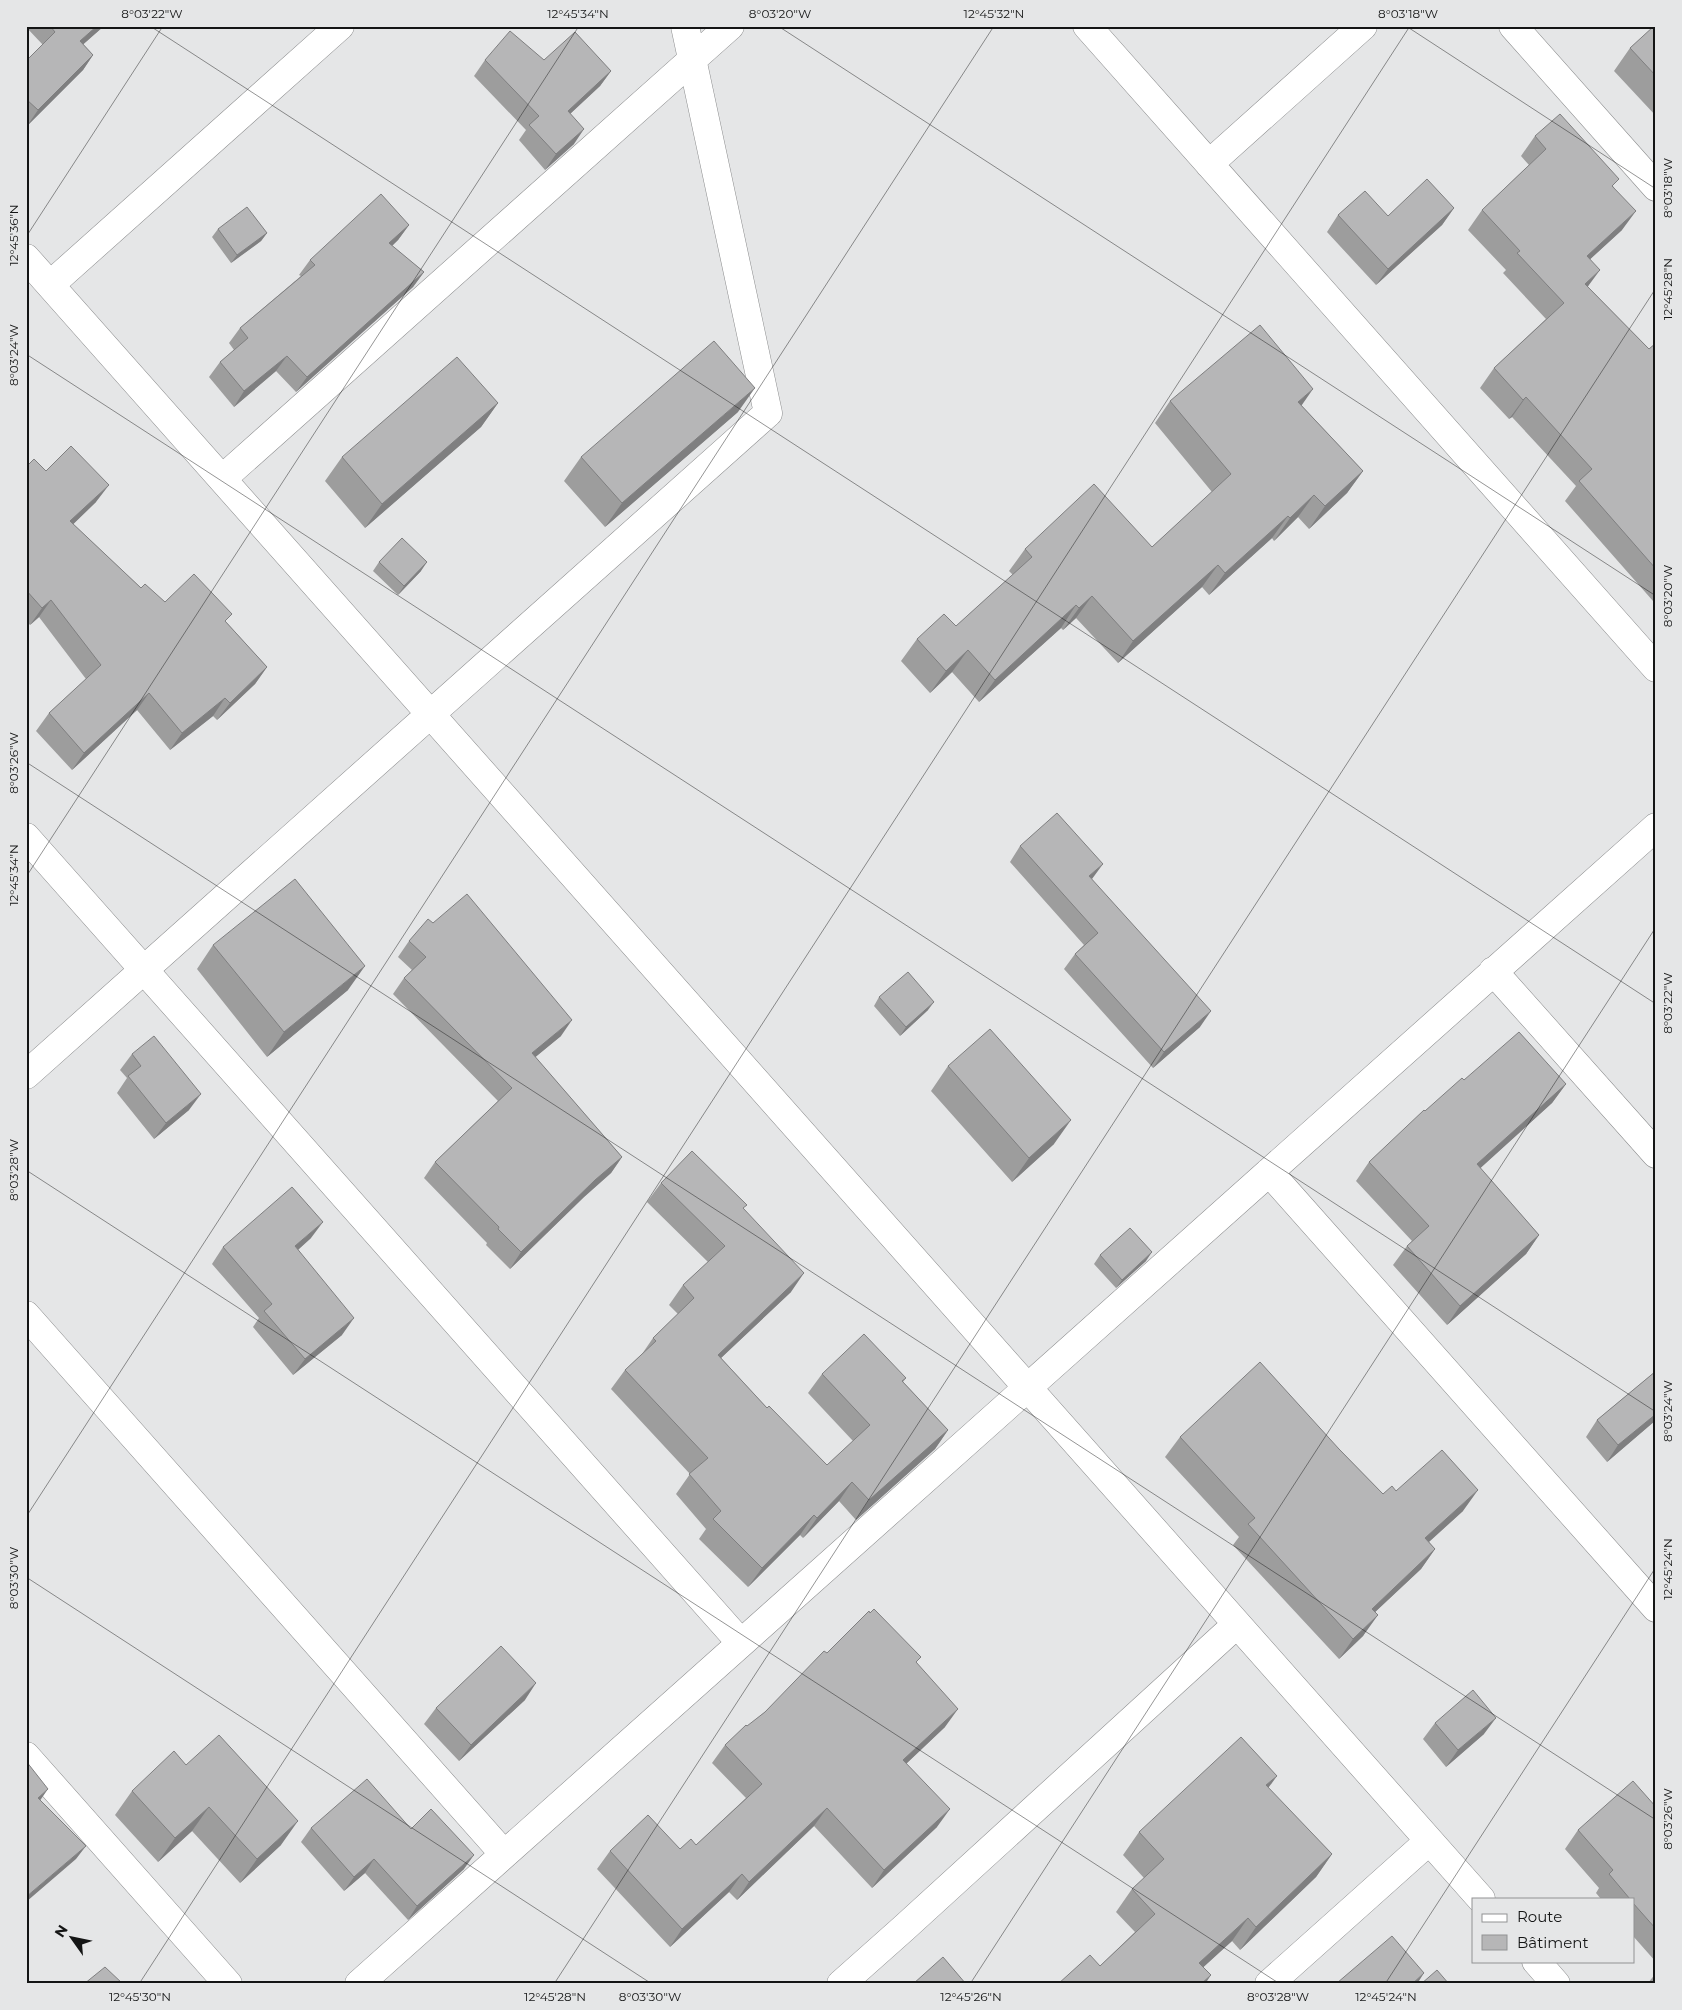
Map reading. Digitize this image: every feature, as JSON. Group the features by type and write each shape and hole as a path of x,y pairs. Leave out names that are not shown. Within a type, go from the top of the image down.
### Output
{"street":[{"path":"50,285 340,26"},
{"path":"26,1075 768,413 685,26"},
{"path":"222,479 730,26"},
{"path":"1088,26 1656,668"},
{"path":"1210,164 1363,26"},
{"path":"1513,26 1656,187"},
{"path":"26,258 1480,1898"},
{"path":"359,1984 1656,827"},
{"path":"26,837 741,1643"},
{"path":"1494,971 1656,1154"},
{"path":"1269,1172 1656,1608"},
{"path":"26,1314 504,1854"},
{"path":"841,1984 1237,1624"},
{"path":"26,1756 228,1984"},
{"path":"1269,1984 1429,1841"},
{"path":"1537,1962 1556,1984"}],"building":[{"path":"50,26 97,26 80,41 93,55 38,110 26,99 26,61 55,32"},
{"path":"1656,26 1656,76 1630,48"},
{"path":"510,31 544,60 575,32 611,71 568,111 584,129 556,154 529,125 539,116 485,60"},
{"path":"1560,114 1619,179 1612,186 1636,211 1587,256 1600,270 1585,284 1649,349 1656,343 1656,569 1579,481 1592,469 1526,397 1523,400 1494,368 1564,303 1517,253 1520,251 1482,210 1546,149 1535,136"},
{"path":"1427,179 1454,208 1388,269 1338,215 1365,191 1388,216"},
{"path":"381,194 409,225 389,243 424,272 307,377 287,356 244,391 220,362 248,338 240,328 315,265 310,260"},
{"path":"247,207 267,233 237,255 218,229"},
{"path":"1260,325 1313,389 1298,402 1363,471 1325,506 1314,495 1225,573 1218,565 1133,641 1092,596 1079,608 1076,605 995,680 968,650 946,671 917,639 944,614 956,626 1032,557 1025,549 1094,484 1152,547 1231,474 1170,401"},
{"path":"714,341 755,388 622,503 581,457"},
{"path":"457,357 498,403 382,504 342,457"},
{"path":"71,446 109,485 70,521 141,588 145,584 165,602 194,574 232,614 225,621 267,667 230,703 225,698 182,733 149,693 84,753 49,713 101,665 51,600 42,608 26,590 26,467 34,459 46,471"},
{"path":"402,538 427,562 404,586 379,562"},
{"path":"1057,813 1103,864 1089,876 1211,1011 1164,1052 1075,954 1098,933 1020,846"},
{"path":"295,879 365,966 284,1032 213,945"},
{"path":"467,894 572,1020 532,1053 622,1157 595,1180 521,1252 435,1162 512,1088 404,978 426,957 409,941 428,919 433,923"},
{"path":"908,972 934,1002 906,1027 879,997"},
{"path":"990,1029 1071,1120 1029,1158 948,1066"},
{"path":"1519,1032 1566,1084 1477,1164 1539,1235 1460,1306 1407,1246 1429,1226 1369,1162 1424,1110 1462,1078 1464,1080"},
{"path":"154,1036 201,1094 166,1123 128,1076 141,1066 132,1054"},
{"path":"692,1151 747,1205 743,1208 804,1273 718,1355 767,1408 769,1406 827,1465 870,1425 822,1374 864,1334 906,1378 902,1381 948,1430 869,1500 852,1482 817,1518 814,1515 762,1568 713,1519 721,1511 689,1474 708,1458 625,1370 656,1341 653,1338 694,1298 683,1285 725,1246 661,1183"},
{"path":"292,1187 323,1222 295,1246 354,1318 305,1359 264,1311 272,1304 223,1247"},
{"path":"1130,1228 1152,1252 1122,1280 1100,1255"},
{"path":"1260,1362 1339,1449 1383,1494 1392,1486 1396,1491 1442,1450 1478,1490 1425,1538 1435,1549 1372,1609 1378,1615 1353,1639 1248,1524 1255,1518 1180,1437"},
{"path":"1656,1371 1656,1414 1618,1445 1597,1420"},
{"path":"874,1609 921,1657 916,1662 958,1709 903,1760 950,1809 884,1870 827,1808 749,1882 742,1874 682,1929 610,1851 648,1815 680,1849 691,1839 696,1845 762,1784 725,1745 746,1725 765,1712 824,1651 827,1653 869,1611 870,1613"},
{"path":"501,1646 536,1683 471,1745 436,1708"},
{"path":"1473,1690 1496,1718 1458,1750 1435,1723"},
{"path":"219,1735 298,1821 257,1859 209,1807 175,1838 132,1791 174,1751 186,1765"},
{"path":"1241,1737 1277,1776 1266,1785 1332,1854 1256,1927 1248,1918 1199,1963 1211,1975 1201,1984 1058,1984 1090,1955 1100,1966 1155,1914 1132,1889 1164,1859 1139,1832"},
{"path":"26,1761 48,1789 38,1798 86,1846 26,1897"},
{"path":"367,1779 411,1829 431,1809 474,1855 417,1906 374,1859 354,1877 311,1828"},
{"path":"1633,1781 1656,1807 1656,1929 1634,1904 1634,1898 1629,1898 1609,1874 1613,1870 1578,1830"},
{"path":"1392,1936 1424,1973 1412,1984 1337,1983"},
{"path":"943,1957 966,1984 913,1984"},
{"path":"105,1967 123,1984 84,1984"},
{"path":"1437,1970 1449,1984 1421,1984"}]}
